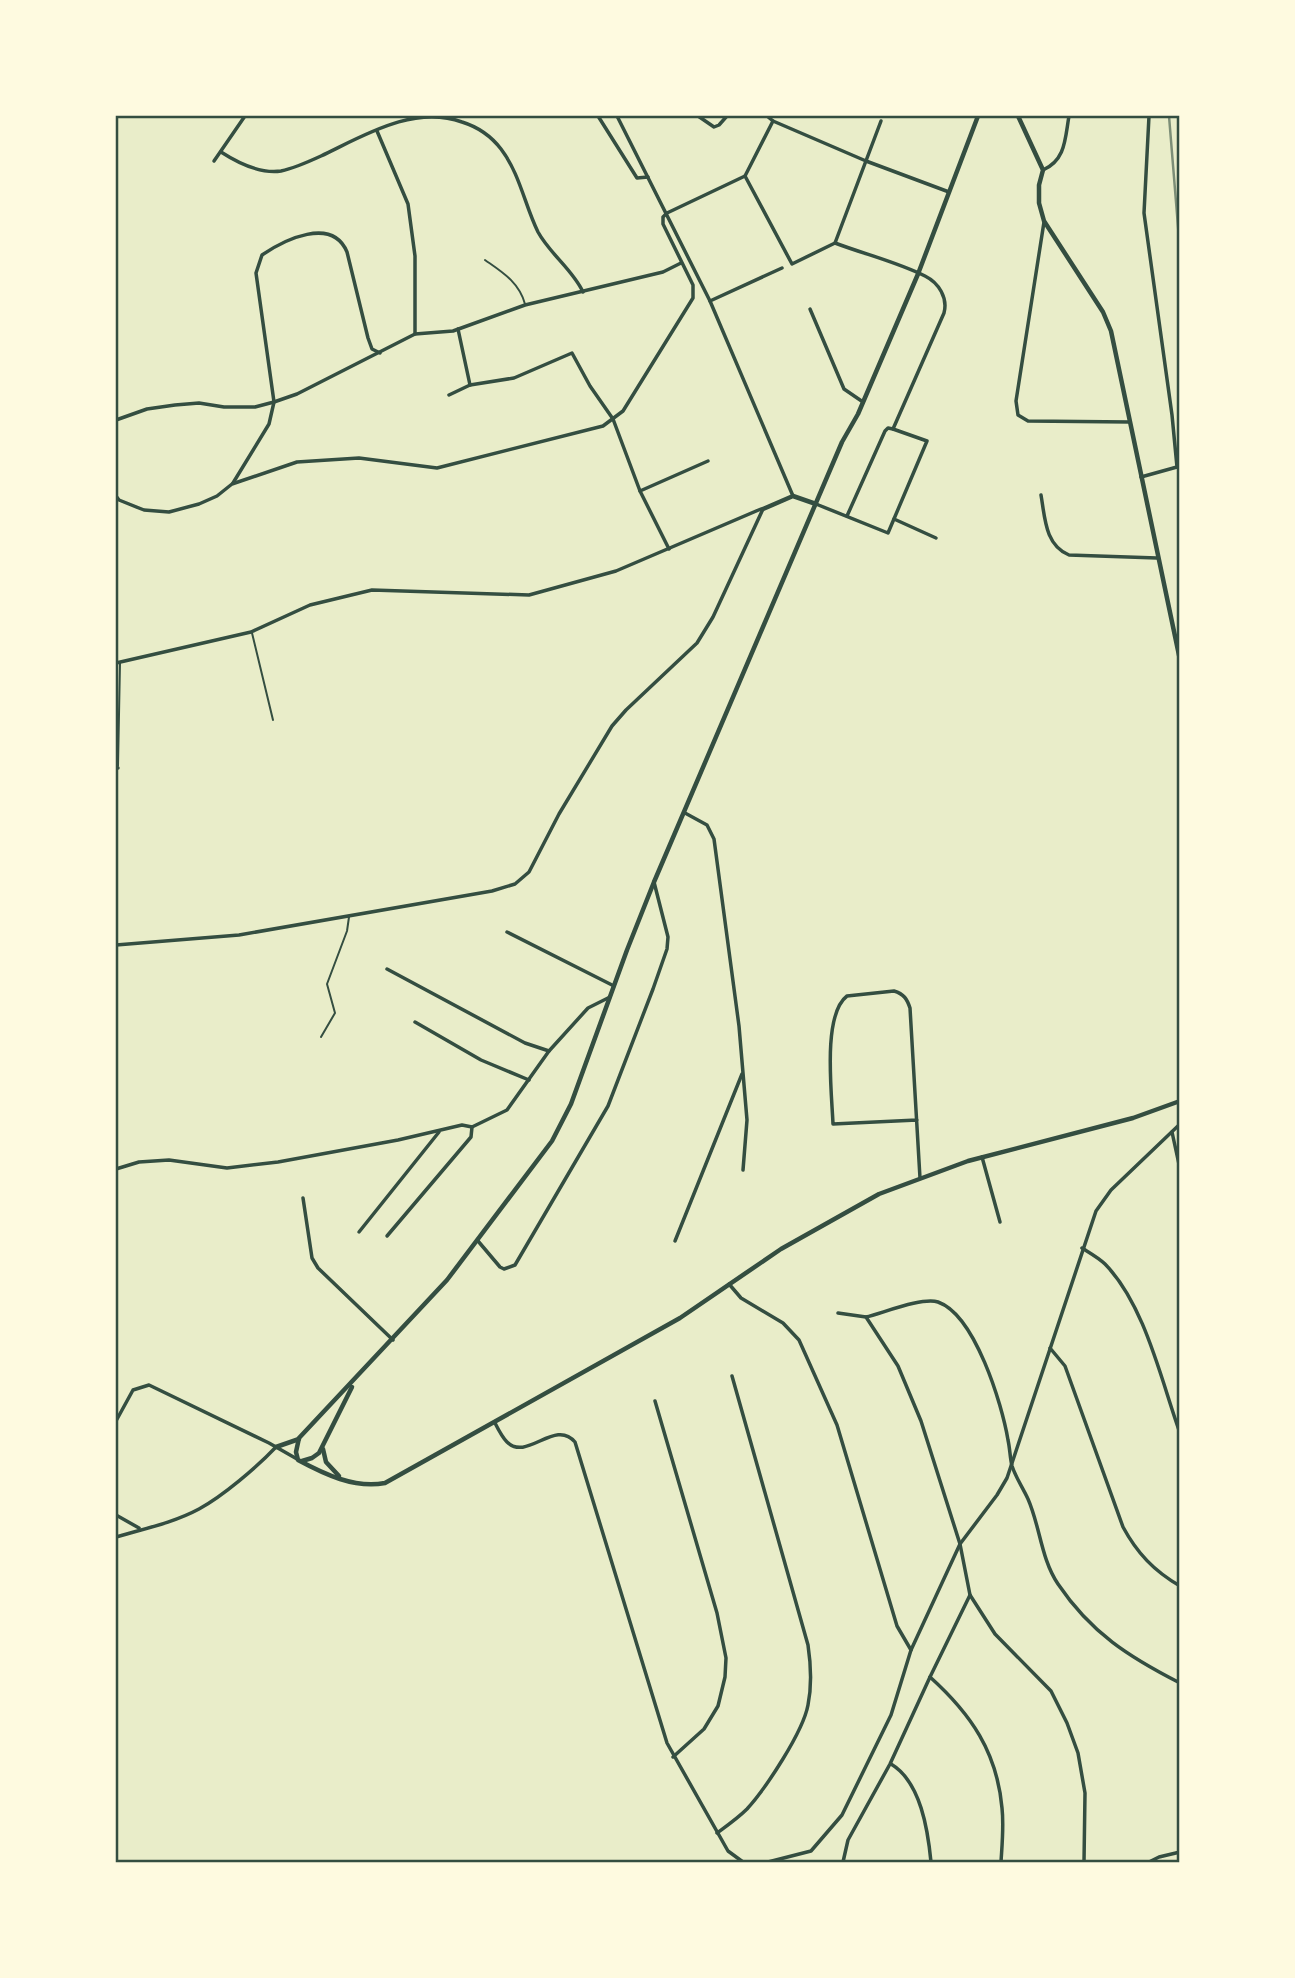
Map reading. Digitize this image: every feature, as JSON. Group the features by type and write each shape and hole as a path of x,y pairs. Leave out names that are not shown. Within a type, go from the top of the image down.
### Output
{"street":[{"path":"214,161 245,116"},
{"path":"221,152 259,170 282,171 308,162 394,122 432,116 449,118 481,130 502,151 540,235 583,292"},
{"path":"598,116 637,178 648,177"},
{"path":"617,116 710,301 793,496"},
{"path":"698,116 714,127 727,116"},
{"path":"767,116 866,161 949,192"},
{"path":"116,1537 139,1528 150,1528 202,1508 263,1461 276,1447 299,1438 447,1280 552,1141 571,1104 654,882 842,442 863,402 918,274 978,116"},
{"path":"1018,116 1043,170 1039,185 1039,203 1044,221 1108,323 1180,660"},
{"path":"1043,170 1055,165 1061,154 1069,116"},
{"path":"1141,477 1177,467 1144,213 1149,116"},
{"path":"232,484 298,462 326,459 359,458 437,468 593,430 613,419 631,399 693,298 693,285 663,224 663,217 745,176 774,121"},
{"path":"745,176 792,264 835,243 881,121"},
{"path":"377,131 408,204 415,256 415,334"},
{"path":"1044,221 1016,401 1018,415 1028,421 1130,422"},
{"path":"116,496 119,500 144,510 169,512 217,496 232,484 269,424 274,402 256,273 262,255 293,238 323,233 342,242 347,252 368,338 372,349 380,353"},
{"path":"835,243 928,277 943,292 946,300 944,313 893,429"},
{"path":"116,420 147,409 175,405 200,403 224,407 254,407 274,402 297,394 415,334 458,329 525,305 663,272 681,263"},
{"path":"710,301 782,268"},
{"path":"810,309 844,389 863,402"},
{"path":"458,329 470,385"},
{"path":"449,395 470,385 514,378 572,353 590,386 613,419 640,491 669,549"},
{"path":"118,663 251,632 310,605 346,594 372,590 529,595 616,570 793,496 888,533 927,441 888,428 847,516"},
{"path":"640,491 708,461"},
{"path":"1041,495 1052,542 1060,551 1069,555 1157,558"},
{"path":"116,945 239,935 492,891 523,878 612,726 626,709 696,643 708,626 763,509"},
{"path":"894,519 936,538"},
{"path":"685,813 707,825 714,839 743,1072 747,1120 743,1170"},
{"path":"478,1241 500,1268 515,1265 608,1106 667,949 666,926 654,882"},
{"path":"507,932 614,986"},
{"path":"387,969 525,1043 549,1051"},
{"path":"917,1121 833,1124 830,1038 837,1009 847,996 894,991 902,993 907,999 910,1008 917,1121 920,1179"},
{"path":"116,1169 139,1162 169,1160 227,1168 278,1162 462,1125 472,1127 507,1110 549,1051 588,1009 610,997"},
{"path":"415,1023 481,1060 529,1080"},
{"path":"676,1241 743,1072"},
{"path":"116,1421 133,1390 149,1385 300,1461 342,1479 366,1485 385,1483 680,1318 780,1249 879,1194 982,1157 1133,1118 1180,1101"},
{"path":"768,1863 811,1851 842,1815 891,1715 911,1650 960,1544 998,1495 1007,1478 1096,1211 1106,1196 1180,1124"},
{"path":"387,1236 471,1137 472,1127"},
{"path":"359,1232 440,1130"},
{"path":"1172,1132 1180,1169"},
{"path":"982,1157 1000,1222"},
{"path":"303,1198 310,1247 318,1268 393,1340"},
{"path":"1082,1248 1104,1263 1126,1291 1146,1335 1180,1433"},
{"path":"728,1283 741,1298 783,1323 799,1339 838,1426 897,1626 911,1650"},
{"path":"838,1313 866,1317 924,1301 938,1302 950,1309 965,1326 987,1366 1008,1438 1015,1476 1029,1500 1056,1582 1108,1640 1132,1658 1180,1683"},
{"path":"866,1317 898,1366 921,1421 960,1544 970,1595 995,1634 1051,1691 1067,1723 1078,1753 1085,1793 1084,1863"},
{"path":"1049,1347 1065,1366 1123,1527 1152,1567 1180,1586"},
{"path":"717,1833 749,1806 776,1768 801,1726 808,1707 810,1688 808,1645 732,1376"},
{"path":"300,1461 316,1456 355,1380"},
{"path":"655,1401 717,1613 726,1658 725,1677 718,1706 704,1729 673,1756"},
{"path":"495,1423 505,1441 514,1447 525,1446 558,1434 571,1437 575,1442 673,1756 728,1850 743,1863"},
{"path":"299,1438 296,1452 300,1461"},
{"path":"323,1445 326,1462 342,1479"},
{"path":"116,1515 139,1528"},
{"path":"843,1863 848,1840 890,1764 970,1595"},
{"path":"930,1677 975,1724 989,1755 1002,1809 1001,1863"},
{"path":"890,1764 902,1773 917,1798 928,1839 931,1863"},
{"path":"1149,1863 1180,1852"}],"lane":[{"path":"485,260 511,279 521,292 525,305"},
{"path":"251,632 273,720"},
{"path":"117,768 118,663"},
{"path":"321,1037 335,1013 327,984 347,931 350,915"}],"railway":[{"path":"1169,116 1180,251"}]}
